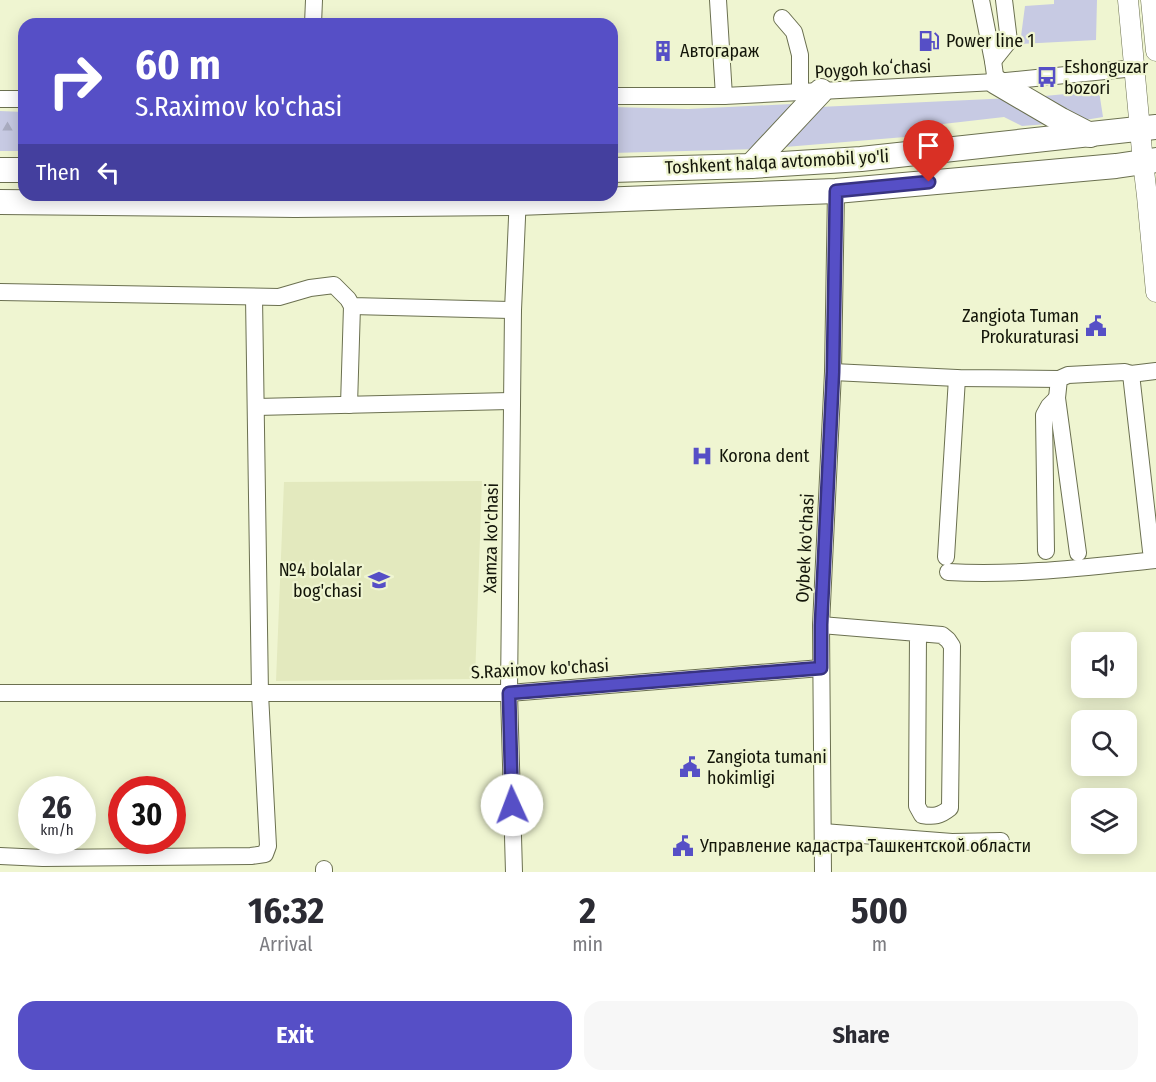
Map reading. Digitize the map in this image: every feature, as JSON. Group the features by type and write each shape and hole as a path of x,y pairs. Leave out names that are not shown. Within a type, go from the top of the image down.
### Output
{"highway":[{"path":"995,71 1061,120 1090,135"},
{"path":"751,166 810,92"},
{"name":"Toshkent halqa avtomobil yo'li","path":"618,170 751,166 861,159 1148,128"},
{"name":"Toshkent halqa avtomobil yo'li","path":"618,196 836,191 1116,166 1149,161"},
{"path":"0,170 18,170"},
{"name":"Toshkent halqa avtomobil yo'li","path":"0,202 295,205 444,201"}],"main road":[{"path":"1128,0 1134,68 1148,128 1147,196 1156,292"},
{"path":"1151,0 1156,51"}],"street":[{"path":"313,18 314,0"},
{"path":"718,0 724,96"},
{"path":"981,0 995,71"},
{"path":"995,71 1009,41 1007,2"},
{"path":"782,18 794,32 810,92"},
{"name":"Poygoh koʻchasi","path":"618,96 724,96 810,92 995,71 1134,68"},
{"path":"0,99 18,99"},
{"name":"Oybek ko'chasi","path":"823,872 821,625 833,372 836,191"},
{"name":"Xamza ko'chasi","path":"514,872 509,693 513,310 518,201"},
{"path":"0,292 279,297 310,288 334,285 348,298 352,306 350,405"},
{"path":"0,856 43,858 265,854 268,846 260,694 254,297"},
{"path":"352,306 513,310"},
{"path":"833,372 1059,380 1068,375 1125,372 1131,374 1156,371"},
{"path":"957,378 947,564 969,573 1059,570 1156,560 1151,551 1131,374"},
{"path":"1059,380 1057,398 1078,553"},
{"path":"1046,551 1044,415 1057,398"},
{"path":"256,407 512,401"},
{"path":"821,625 918,633 942,635 952,646 950,808 932,817 922,814 917,806 918,633"},
{"name":"S.Raximov ko'chasi","path":"0,693 509,693 821,668"},
{"path":"823,832 951,842 1001,841"}],"shaded area":[{"name":"№4 bolalar bog'chasi","path":"482,481 475,679 276,681 284,482"}],"green space":[{"path":"1054,0 1097,0 1096,40 1020,44 1025,6 1054,4"},
{"path":"1099,91 1103,117 1085,120 1033,97"},
{"path":"1012,98 1048,124 1022,126 1004,117 943,124 929,135 785,147 819,107"},
{"path":"792,104 796,109 759,149 618,153 618,107 688,109"},
{"path":"0,111 18,112 18,151 0,151"}],"place":[{"name":"Power line 1","path":"929,41"},
{"name":"Автогараж","path":"663,51"},
{"name":"Eshonguzar bozori","path":"1047,77"},
{"name":"Zangiota Tuman Prokuraturasi","path":"1096,326"},
{"name":"Korona dent","path":"702,456"},
{"name":"№4 bolalar bog'chasi","path":"379,580"},
{"name":"Zangiota tumani hokimligi","path":"690,767"},
{"name":"Управление кадастра Ташкентской области","path":"683,846"}],"route":[{"path":"512,805 509,693 821,668 833,372 836,191 929,182"}]}
